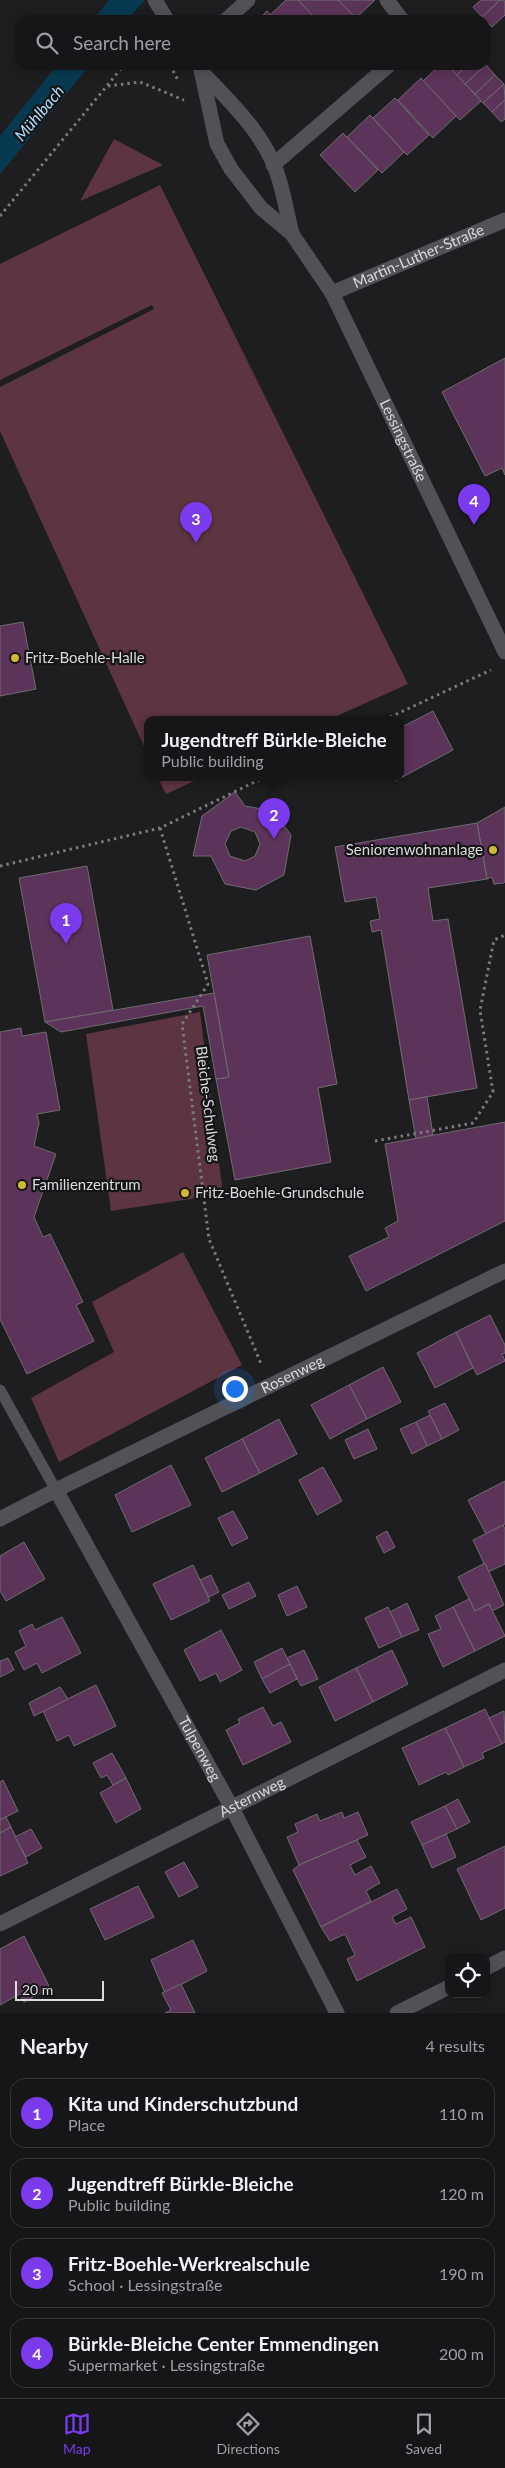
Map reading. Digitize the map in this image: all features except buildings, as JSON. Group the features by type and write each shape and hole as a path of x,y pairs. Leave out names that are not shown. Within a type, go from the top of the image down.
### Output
{"street":[{"path":"232,15 248,0"},
{"path":"387,0 398,15"},
{"path":"156,2 164,15"},
{"name":"Lessingstraße","path":"199,70 217,144 231,169 261,208 292,234 332,294 505,652"},
{"name":"Lessingstraße","path":"201,70 246,119 262,143 274,165 292,234"},
{"path":"274,165 383,70"},
{"name":"Martin-Luther-Straße","path":"332,294 505,220"},
{"name":"Rosenweg","path":"0,1519 505,1271"},
{"name":"Tulpenweg","path":"56,1490 232,1808 337,2013"},
{"name":"Asternweg","path":"0,1924 505,1670"},
{"path":"490,1966 505,1958"},
{"path":"396,2013 445,1989"}],"lane":[{"path":"0,1390 56,1490"}],"path":[{"path":"0,216 120,70"},
{"path":"108,86 140,82 189,102"},
{"path":"392,716 496,667"},
{"path":"0,866 160,828 257,781"},
{"name":"Bleiche-Schulweg","path":"160,828 208,984 182,1024 209,1239 270,1386"},
{"path":"375,1141 473,1123 493,1092 480,1010 494,940 505,935"}],"shaded area":[{"path":"114,139 163,165 80,201"},
{"path":"160,185 408,684 337,716 144,716 144,746 0,431 0,387 154,309 152,305 0,380 0,264"},
{"path":"160,781 194,781 166,794"},
{"path":"200,1012 223,1194 111,1211 86,1034"},
{"path":"183,1252 242,1365 59,1462 31,1398 114,1352 92,1302"}],"water":[{"path":"109,0 145,0 132,15 97,15"},
{"name":"Mühlbach","path":"53,70 86,70 0,174 0,136"}],"place":[{"name":"Bürkle-Bleiche Center Emmendingen","path":"474,525"},
{"name":"Fritz-Boehle-Werkrealschule","path":"196,543"},
{"name":"Fritz-Boehle-Halle","path":"15,658"},
{"name":"Jugendtreff Bürkle-Bleiche","path":"274,839"},
{"name":"Seniorenwohnanlage","path":"493,850"},
{"name":"Kita und Kinderschutzbund","path":"66,944"},
{"name":"Familienzentrum","path":"22,1185"},
{"name":"Fritz-Boehle-Grundschule","path":"185,1193"}]}
